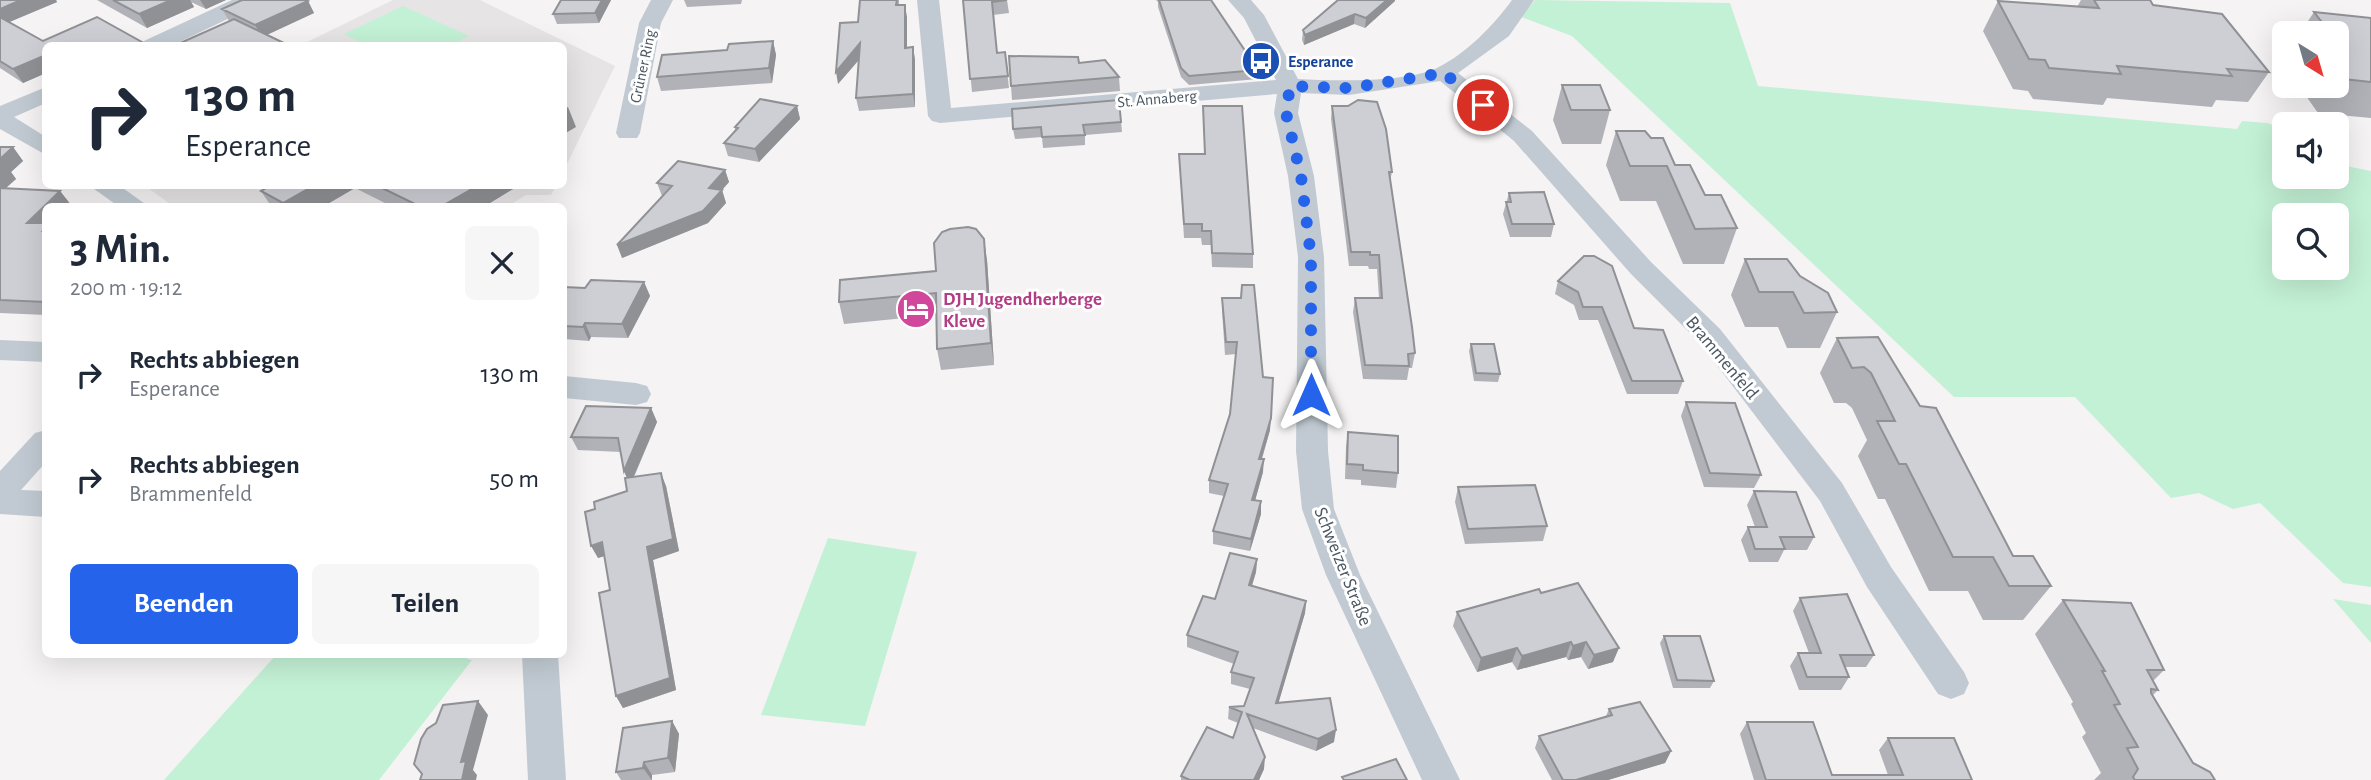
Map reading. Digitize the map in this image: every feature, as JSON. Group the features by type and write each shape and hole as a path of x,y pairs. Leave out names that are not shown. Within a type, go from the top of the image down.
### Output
{"street":[{"path":"160,42 249,0"},
{"name":"Grüner Ring","path":"628,134 650,23 662,0"},
{"name":"St. Annaberg","path":"928,0 940,116 1290,86"},
{"path":"1239,0 1253,15 1290,86 1349,88 1444,73 1501,31 1522,0"},
{"name":"Brammenfeld","path":"1444,73 1523,136 1632,258 1710,336 1831,492 1879,577 1951,683"},
{"name":"Schweizer Straße","path":"1290,86 1286,113 1301,176 1311,257 1312,451 1318,509 1343,575 1441,780"},
{"path":"42,96 0,117 42,145"},
{"path":"108,189 130,203"},
{"path":"0,351 42,352"},
{"path":"567,387 636,394"},
{"path":"0,492 42,445"},
{"path":"0,501 42,504"},
{"path":"540,658 547,780"}],"shaded area":[{"path":"393,0 480,0 566,42 307,42"},
{"path":"567,43 615,66 567,164"},
{"path":"149,189 554,189 551,195 526,195 513,203 169,203"}],"green space":[{"path":"1535,0 1730,3 1758,86 2237,129 2242,121 2267,123 2272,125 2272,189 2349,189 2349,167 2371,171 2371,587 2343,583 2260,503 2233,509 2199,493 2171,498 2075,397 1954,397 1572,36 1521,17"},
{"path":"403,6 469,36 457,42 359,42 344,34"},
{"path":"828,538 917,552 865,726 761,715"},
{"path":"2333,599 2371,605 2371,643"},
{"path":"273,658 472,660 379,780 164,780"}],"building":[{"path":"0,0 21,0 0,9"},
{"path":"113,0 171,0 139,14"},
{"path":"242,0 308,1 255,25 222,9"},
{"path":"561,0 602,0 595,13 553,14"},
{"path":"860,0 897,0 896,5 905,5 905,48 913,47 913,94 856,98 860,43 836,72 840,23 858,22"},
{"path":"963,0 1007,0 992,2 997,53 1005,52 1008,76 970,79"},
{"path":"1159,0 1211,0 1258,70 1189,76 1181,68"},
{"path":"1338,0 1387,0 1366,18 1355,14 1305,35 1303,30"},
{"path":"2094,0 2150,0 2153,5 2222,14 2269,72 2227,69 2232,76 2117,66 2121,74 2049,68 2045,60 2029,59 1998,1 2099,8"},
{"path":"2314,12 2371,18 2371,82 2349,80 2349,21 2321,21"},
{"path":"0,17 43,41 97,17 142,42 42,42 42,57 13,69 0,61"},
{"path":"234,19 282,42 182,42"},
{"path":"773,41 769,68 657,77 662,55 727,50 729,44"},
{"path":"1009,56 1078,57 1079,63 1105,60 1119,77 1011,86"},
{"path":"1562,85 1600,85 1610,110 1571,110"},
{"path":"760,99 797,106 755,149 724,143 738,128 735,127"},
{"path":"1119,100 1121,122 1083,125 1085,135 1042,137 1041,127 1013,129 1012,109"},
{"path":"1358,100 1377,102 1386,129 1392,172 1389,172 1415,353 1408,354 1409,366 1365,365 1355,298 1382,298 1379,255 1351,252 1332,106 1348,106"},
{"path":"1203,106 1242,106 1253,254 1212,253 1211,231 1202,231 1202,224 1184,224 1179,154 1205,154"},
{"path":"1616,131 1645,131 1651,138 1663,138 1675,165 1690,165 1705,195 1721,195 1737,228 1695,229 1667,166 1630,166"},
{"path":"0,147 13,147 0,159"},
{"path":"678,161 725,170 709,188 722,190 703,211 617,245 672,186 657,183"},
{"path":"0,188 60,191 48,203 42,203 42,208 27,223 42,223 42,302 0,300"},
{"path":"265,189 308,189 283,203 261,191"},
{"path":"384,189 472,189 447,203 413,203"},
{"path":"1544,192 1554,224 1512,224 1506,202 1511,202 1509,193"},
{"path":"968,227 976,229 984,239 991,343 937,349 936,293 839,302 840,280 936,271 934,243 942,232"},
{"path":"1584,256 1594,256 1612,266 1634,328 1663,330 1683,381 1632,381 1602,307 1583,307 1578,292 1558,281"},
{"path":"1745,259 1787,259 1800,276 1828,293 1837,312 1804,313 1793,292 1759,292"},
{"path":"591,280 644,282 622,324 585,323 583,327 567,326 567,287 585,288"},
{"path":"1242,285 1254,285 1263,377 1273,378 1271,418 1259,459 1264,459 1252,500 1261,501 1251,539 1213,531 1228,484 1209,480 1230,414 1237,342 1226,342 1222,298 1241,298"},
{"path":"1878,337 1920,406 1936,408 2013,556 2033,556 2051,586 2009,586 1993,557 1953,557 1906,464 1899,464 1877,421 1895,421 1871,373 1864,367 1852,368 1837,338"},
{"path":"1471,344 1494,344 1500,374 1476,373"},
{"path":"1686,402 1735,403 1761,475 1710,473"},
{"path":"586,406 651,408 624,471 618,438 571,437"},
{"path":"1348,432 1398,436 1398,473 1363,470 1363,465 1347,464"},
{"path":"661,473 673,539 647,547 670,678 616,696 599,593 610,590 602,542 591,546 585,512 595,509 594,502 627,491 625,478"},
{"path":"1535,485 1547,526 1468,529 1458,487"},
{"path":"1754,491 1796,492 1814,537 1780,537 1785,549 1755,549 1748,527 1767,527"},
{"path":"1230,553 1257,559 1249,585 1306,601 1276,703 1330,698 1336,730 1318,739 1247,714 1265,757 1254,780 1190,780 1181,776 1207,727 1233,738 1242,712 1229,707 1244,706 1254,678 1231,672 1238,652 1187,635 1203,596 1215,599"},
{"path":"1578,583 1619,648 1594,655 1586,642 1573,646 1571,642 1522,656 1517,648 1481,658 1457,612 1539,589 1541,593"},
{"path":"1847,594 1874,655 1840,655 1849,677 1807,677 1798,653 1821,653 1800,598"},
{"path":"2063,600 2131,603 2164,670 2147,670 2158,690 2151,689 2151,693 2193,763 2210,772 2215,780 2135,780 2133,777 2138,769 2127,748 2138,747 2114,705 2120,704 2102,671 2105,671"},
{"path":"1664,636 1700,636 1714,681 1677,680"},
{"path":"478,701 461,762 466,761 462,780 420,780 422,774 414,764 421,739 427,729 436,723 443,705"},
{"path":"1640,702 1671,751 1576,780 1563,780 1539,736 1612,715 1609,709"},
{"path":"672,721 668,758 644,762 643,768 616,772 623,728"},
{"path":"1747,722 1813,722 1832,775 1903,775 1888,738 1954,738 1972,780 1766,780"},
{"path":"1396,759 1407,780 1344,780 1342,777"}],"place":[{"name":"Esperance","path":"1261,61"},
{"name":"DJH Jugendherberge Kleve","path":"916,309"}],"route":[{"path":"1311,395 1311,257 1301,176 1293,133 1286,113 1290,86 1349,88 1414,80 1444,73 1483,105"}]}
